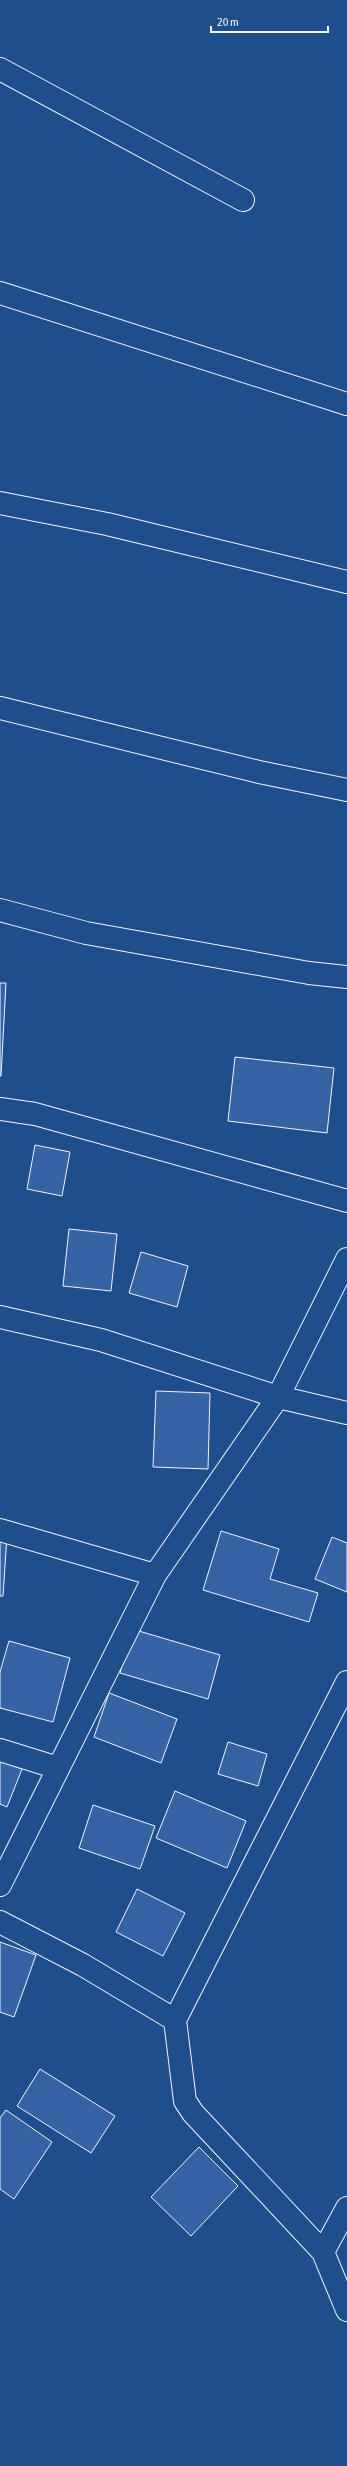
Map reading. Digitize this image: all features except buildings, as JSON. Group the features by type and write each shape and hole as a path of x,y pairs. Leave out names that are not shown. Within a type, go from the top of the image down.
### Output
{"street":[{"path":"0,69 243,200"},
{"path":"0,293 347,404"},
{"path":"0,503 107,524 347,582"},
{"path":"0,708 259,772 347,790"},
{"path":"0,910 86,933 309,973 347,977"},
{"path":"0,1109 35,1114 347,1201"},
{"path":"0,1885 155,1575 278,1397 347,1259"},
{"path":"0,1317 101,1340 278,1397 347,1413"},
{"path":"0,1530 155,1575"},
{"path":"347,1682 175,2020 185,2101 193,2113 323,2252 347,2310"},
{"path":"0,1750 58,1768"},
{"path":"0,1922 83,1965 175,2020"},
{"path":"323,2252 347,2208"}]}
